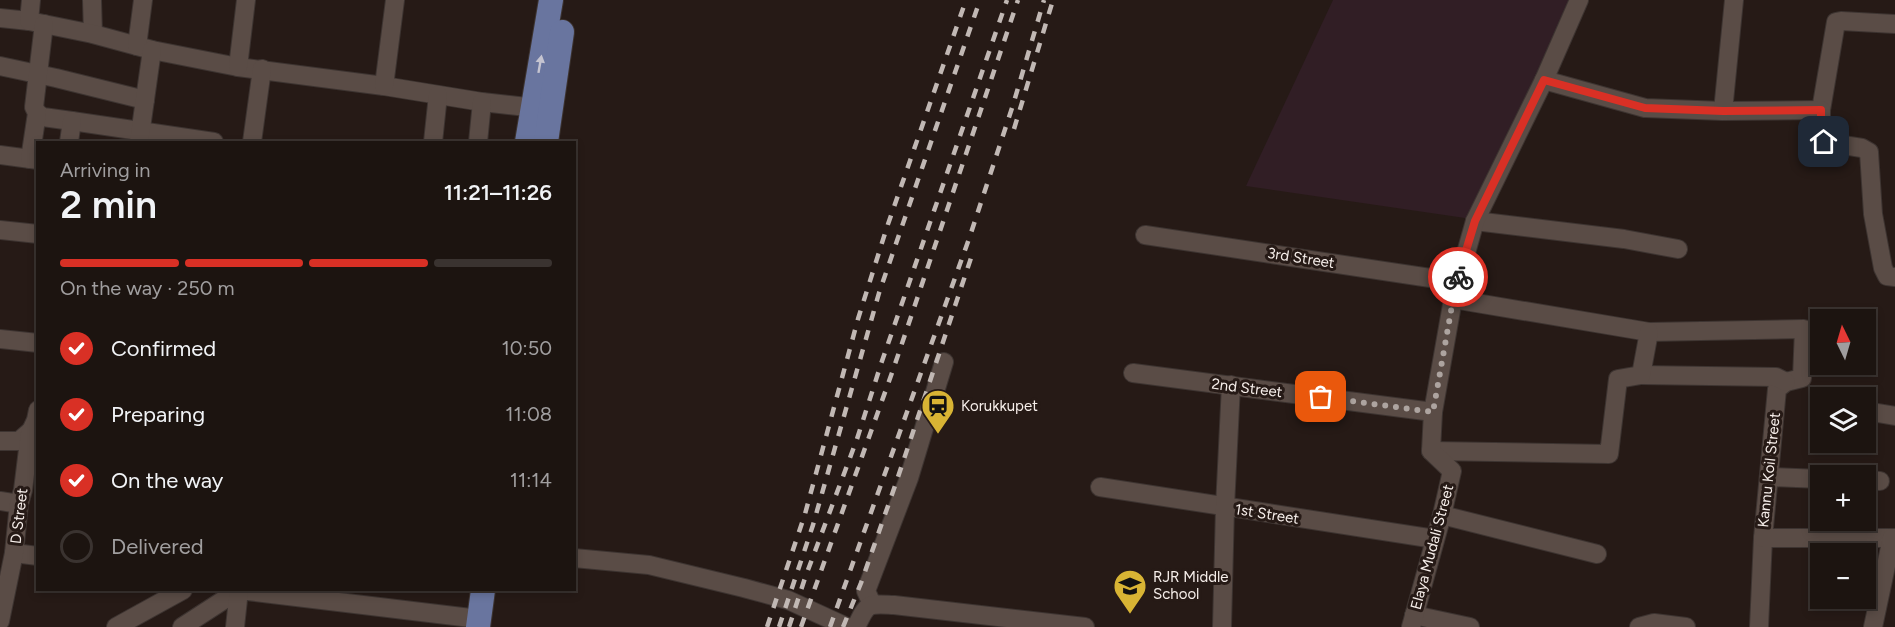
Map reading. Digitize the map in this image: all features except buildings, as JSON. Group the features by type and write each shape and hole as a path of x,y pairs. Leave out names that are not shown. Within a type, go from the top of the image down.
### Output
{"main road":[{"path":"546,141 541,108 551,0"},
{"path":"527,141 541,108 566,0"},
{"path":"479,623 483,591"}],"street":[{"path":"31,0 36,22 37,73 34,107 37,113 43,117 140,137 199,141"},
{"path":"92,0 93,34"},
{"path":"140,137 145,100 143,0"},
{"path":"238,67 246,0"},
{"path":"384,86 395,0"},
{"path":"1579,0 1544,80 1475,221 1455,291 1433,412 1431,451 1609,454 1618,379 1641,375 1776,377 1786,382"},
{"path":"1723,111 1734,0"},
{"path":"0,18 36,22 238,67 384,86 482,102 541,108"},
{"path":"1895,24 1841,21 1835,24 1821,110 1821,135 1824,142 1862,148 1869,152 1873,214 1883,268 1887,276 1895,277"},
{"path":"0,66 145,100"},
{"path":"252,141 262,69"},
{"path":"1544,80 1645,108 1723,111 1821,110"},
{"path":"433,141 438,95"},
{"path":"478,141 482,102"},
{"path":"0,155 34,159 37,113"},
{"path":"69,141 72,122"},
{"path":"1475,221 1624,239 1678,249"},
{"path":"0,230 36,234"},
{"name":"3rd Street","path":"1145,235 1455,291 1648,332 1804,329"},
{"name":"Kannu Koil Street","path":"1759,627 1762,538 1777,389 1786,382 1802,378 1804,329"},
{"path":"1641,375 1648,332"},
{"path":"0,339 36,343"},
{"path":"872,604 866,591 909,478 944,362"},
{"name":"2nd Street","path":"1133,373 1433,412"},
{"path":"1222,627 1231,386"},
{"path":"1876,413 1895,417"},
{"path":"0,441 19,441 34,428"},
{"name":"D Street","path":"0,621 5,577 14,554 26,495 34,428"},
{"name":"Elaya Mudali Street","path":"1413,621 1452,471 1431,451"},
{"path":"1769,477 1810,479"},
{"name":"1st Street","path":"1100,487 1435,539"},
{"path":"0,501 26,495"},
{"path":"1442,515 1597,554"},
{"path":"1762,538 1893,538 1873,627"},
{"path":"14,554 36,556"},
{"path":"576,558 649,565 733,586 788,600 847,627"},
{"path":"116,627 181,591"},
{"path":"182,627 237,591"},
{"path":"234,627 239,591"},
{"path":"246,591 479,623"},
{"path":"856,627 865,608 872,604 894,604 1085,627"},
{"path":"1413,621 1470,627"},
{"path":"1639,627 1654,622 1686,627"}],"shaded area":[{"path":"1333,0 1576,0 1472,219 1246,186"}],"railway":[{"path":"767,627 805,514 858,319 887,227 966,0"},
{"path":"779,627 813,525 879,293 980,0"},
{"path":"789,627 857,439 1007,0"},
{"path":"801,627 893,370 1018,0"},
{"path":"830,627 970,236 1013,105 1044,0"},
{"path":"1014,129 1053,0"},
{"path":"843,627 896,483 973,252"}],"way so far":[{"path":"1321,397 1433,412 1458,277"}],"place":[{"name":"Korukkupet","path":"938,435"},
{"name":"RJR Middle School","path":"1130,615"}],"route":[{"path":"1458,277 1475,221 1544,80 1645,108 1723,111 1821,110 1821,135 1824,142"}]}
